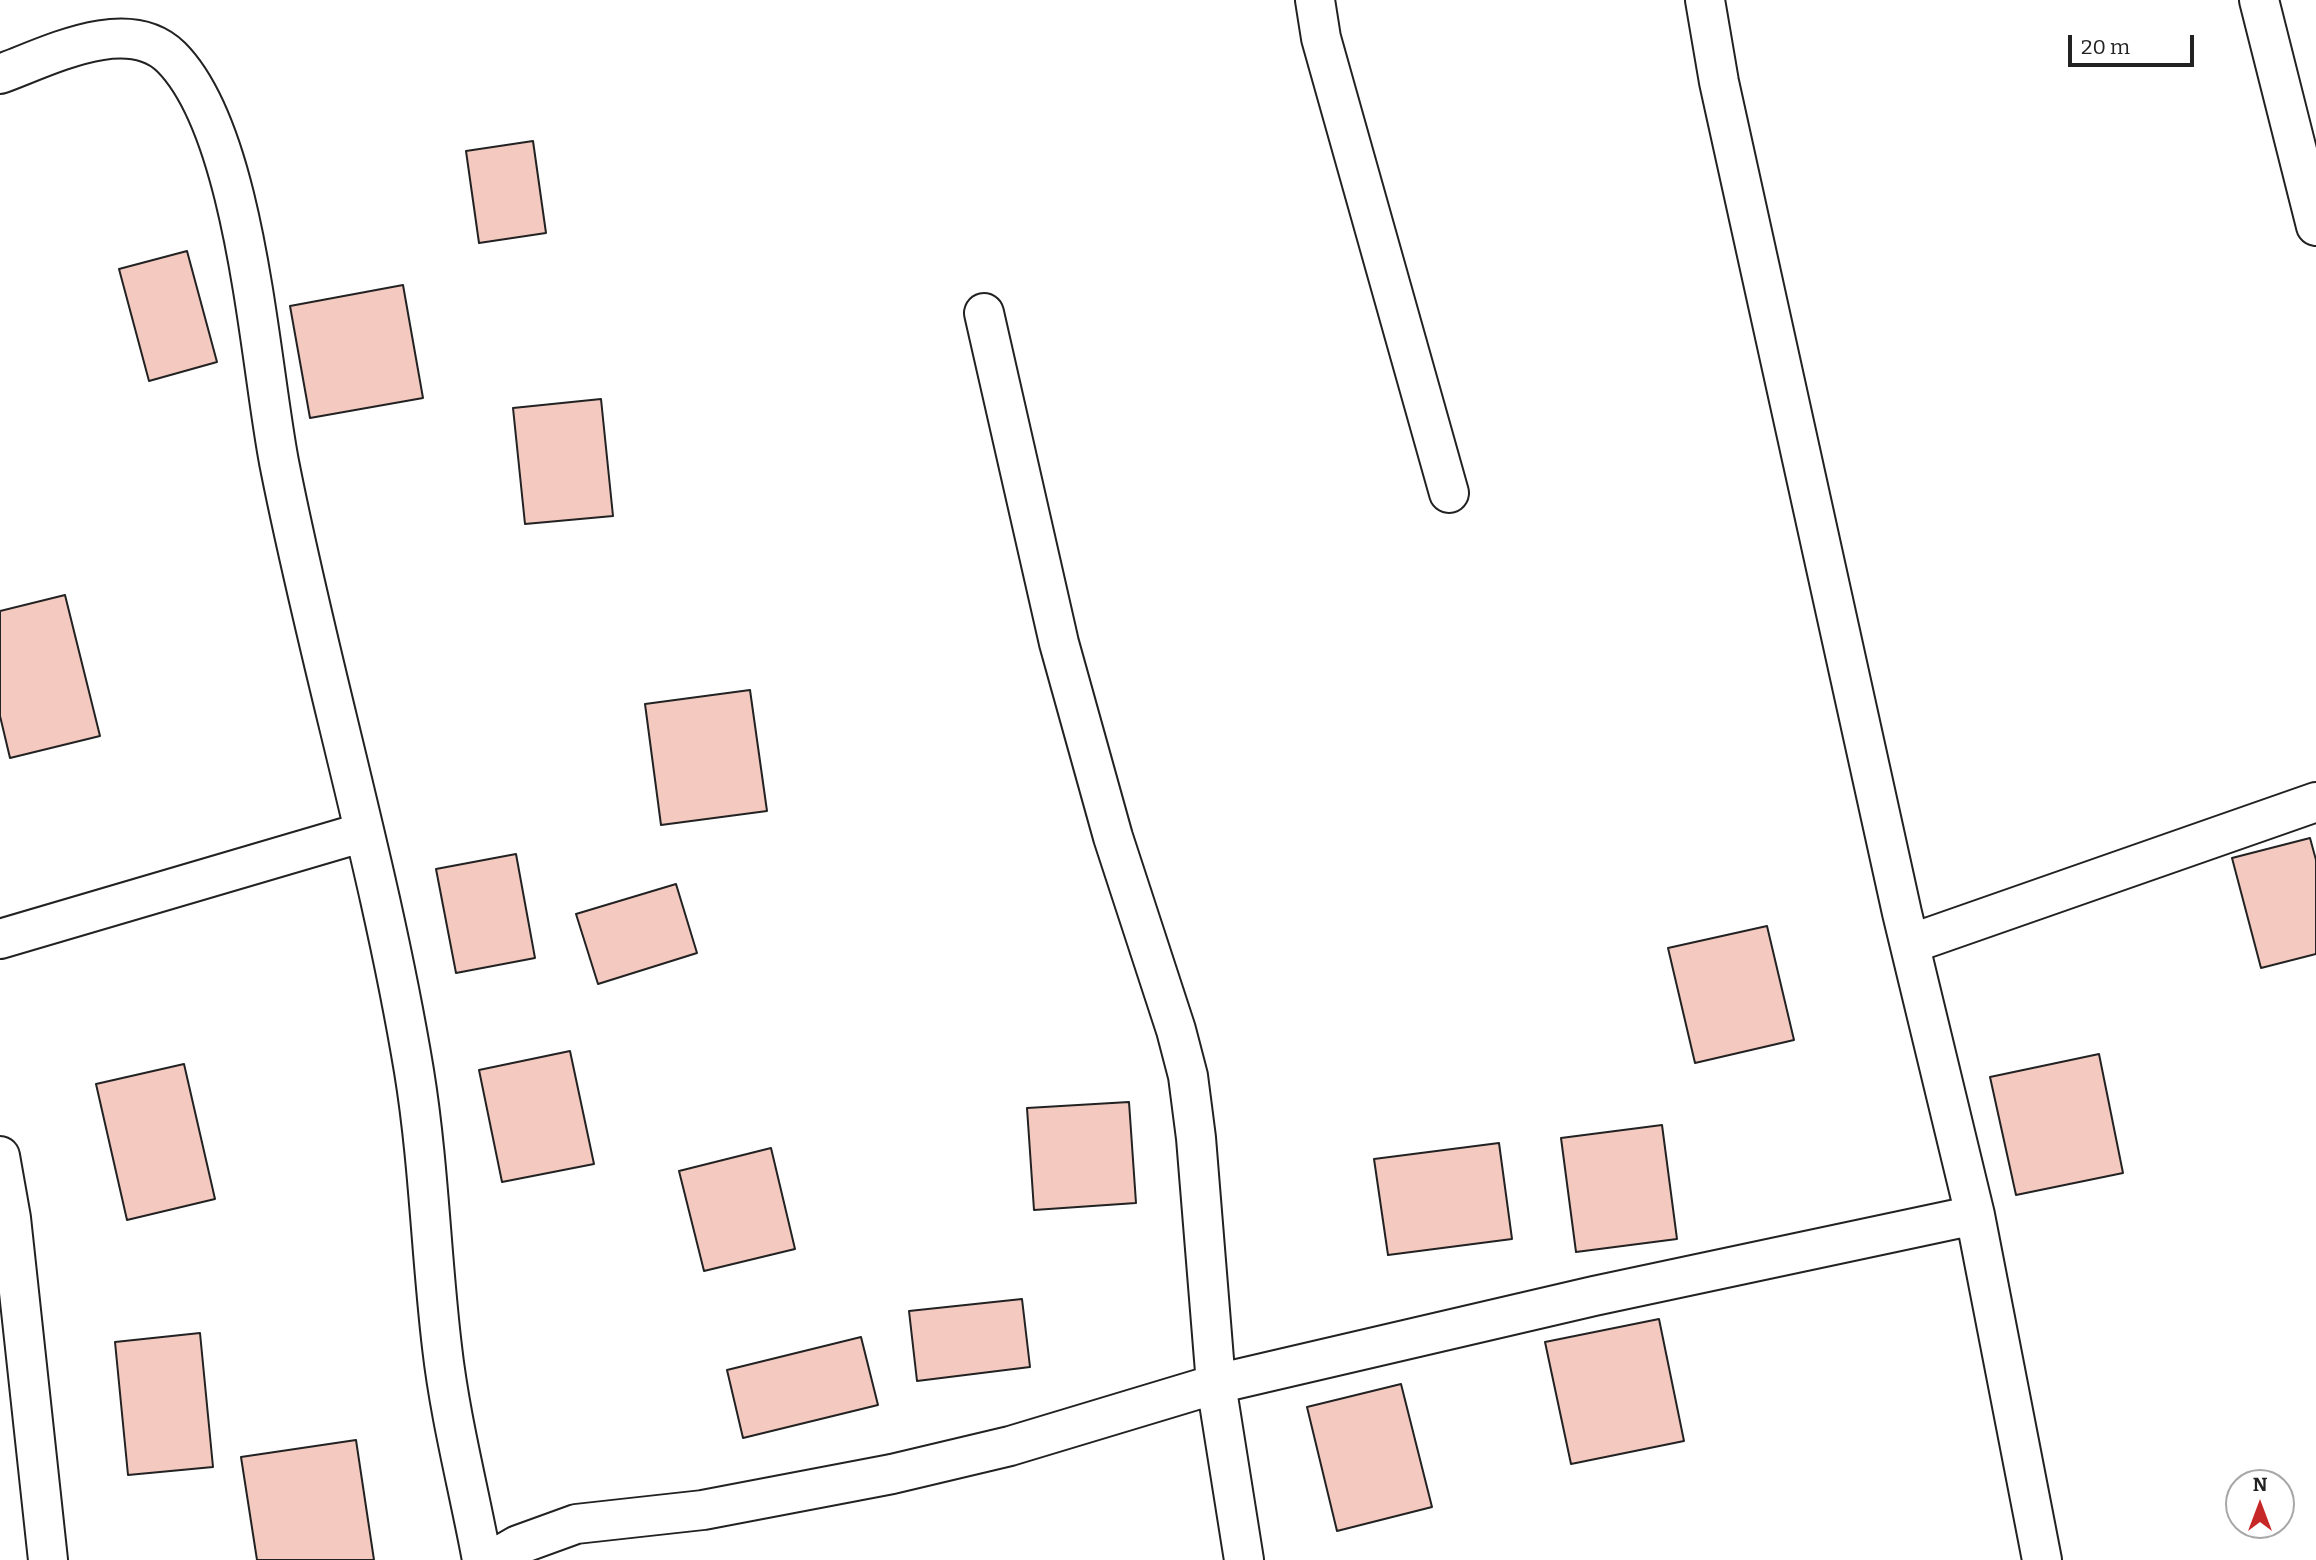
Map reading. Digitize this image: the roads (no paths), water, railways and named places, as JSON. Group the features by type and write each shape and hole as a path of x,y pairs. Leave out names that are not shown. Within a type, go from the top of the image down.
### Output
{"street":[{"path":"1315,0 1321,38 1449,493"},
{"path":"1705,0 1719,82 1910,944 1975,1215 2042,1560"},
{"path":"2259,0 2316,226"},
{"path":"0,74 94,40 138,39 169,54 201,96 224,163 245,245 281,472 314,631 364,832 414,1071 430,1197 442,1351 482,1560"},
{"path":"984,313 1059,643 1113,837 1176,1030 1188,1076 1196,1138 1216,1384 1244,1560"},
{"path":"1910,944 2316,802"},
{"path":"0,939 364,832"},
{"path":"0,1156 11,1217 48,1560"},
{"path":"492,1560 518,1545 576,1524 703,1510 892,1474 1010,1446 1216,1384 1594,1296 1975,1215"}]}
